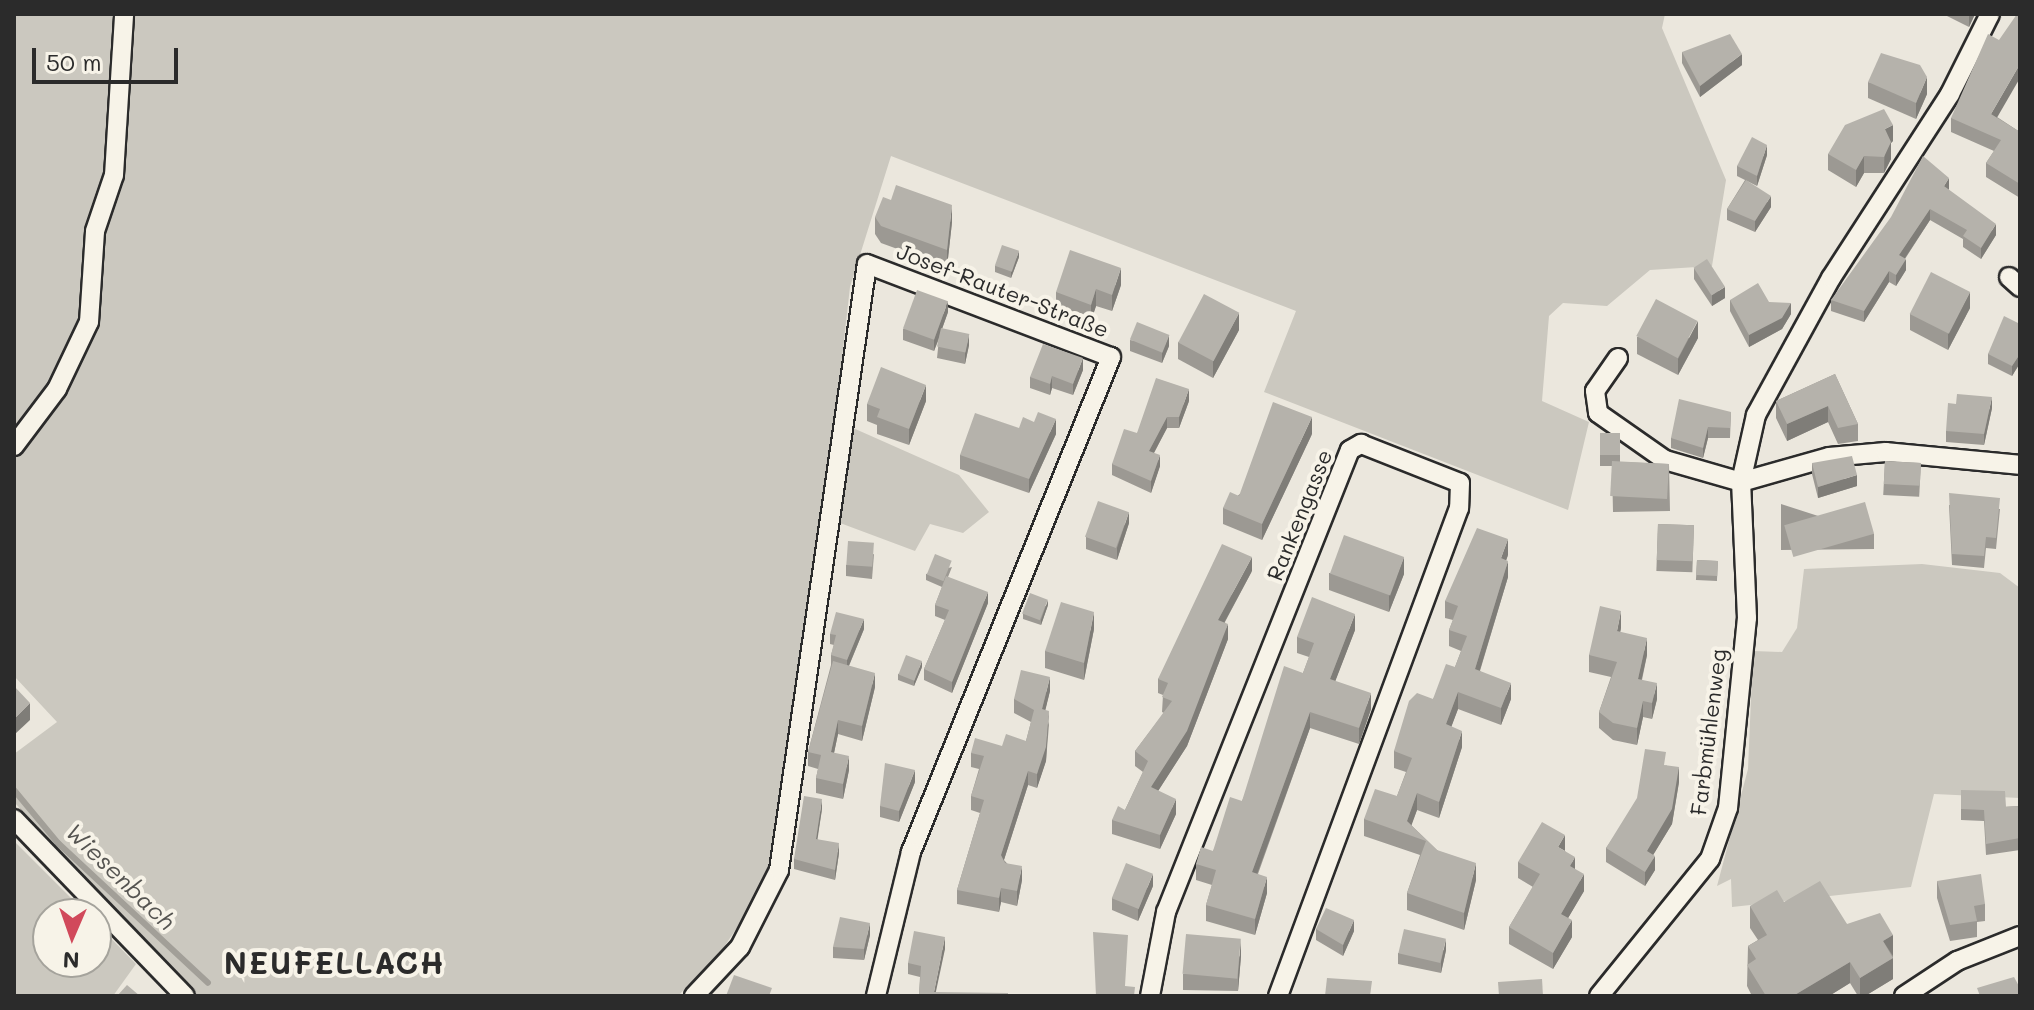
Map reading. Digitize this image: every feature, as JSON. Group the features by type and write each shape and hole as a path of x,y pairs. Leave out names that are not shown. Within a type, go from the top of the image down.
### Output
{"street":[{"path":"14,446 57,389 89,322 95,231 114,175 124,14"},
{"name":"Farbmühlenweg","path":"1599,996 1710,859 1728,808 1747,618 1741,482 1756,415 1831,278 1950,94 1990,14"},
{"name":"Josef-Rauter-Straße","path":"694,996 740,947 779,870 867,264 1111,357 911,852 876,996"},
{"path":"1618,358 1595,391 1598,413 1665,460 1741,482 1829,457 1886,452 2020,465"},
{"name":"Rankengasse","path":"1150,996 1166,912 1350,450 1361,444 1460,483 1459,508 1278,996"},
{"path":"14,819 185,996"},
{"path":"1904,996 1957,961 2020,936"}],"shaded area":[{"path":"14,14 1665,14 1662,28 1726,180 1712,266 1650,270 1607,306 1563,303 1549,316 1542,401 1589,422 1568,510 1264,392 1296,311 891,156 850,287 835,420 959,475 989,512 963,533 930,524 915,551 824,517 776,869 724,947 678,996 196,996 112,906 112,898 104,898 14,802 14,754 57,722 14,676"},
{"path":"1922,564 2000,573 2020,588 2020,798 1934,794 1911,887 1732,907 1731,879 1717,886 1748,769 1753,651 1782,652 1797,628 1804,569"},
{"path":"14,841 71,898 32,898 32,978 112,978 112,939 136,964 113,996 14,996"}],"building":[{"path":"2020,14 2020,64 1991,114 2020,132 2020,184 1986,163 2001,140 1951,118 1988,34 1999,40"},
{"path":"1730,34 1742,54 1700,86 1682,52"},
{"path":"1881,53 1920,65 1927,77 1916,103 1868,82"},
{"path":"1884,109 1893,125 1885,129 1891,142 1884,157 1864,156 1856,170 1828,154 1845,125"},
{"path":"1752,137 1767,145 1757,176 1737,166"},
{"path":"1923,156 1949,178 1944,186 1996,224 1981,248 1963,236 1967,230 1930,209 1899,255 1906,259 1896,275 1889,271 1864,311 1831,300 1891,217"},
{"path":"1746,180 1771,196 1755,221 1727,209"},
{"path":"896,185 952,205 947,250 881,226 875,217 883,197 891,200"},
{"path":"1002,245 1019,251 1012,272 995,266"},
{"path":"1070,250 1121,268 1112,295 1096,289 1091,305 1056,292"},
{"path":"1707,259 1725,287 1712,295 1694,268"},
{"path":"1931,272 1970,292 1949,334 1910,314"},
{"path":"1758,283 1769,302 1791,303 1782,318 1749,335 1730,300"},
{"path":"917,290 948,301 934,340 903,329"},
{"path":"1204,294 1239,313 1213,361 1178,343"},
{"path":"1656,299 1697,321 1678,358 1636,336"},
{"path":"2004,316 2020,324 2020,354 2012,366 1988,354"},
{"path":"1137,322 1169,335 1162,353 1130,340"},
{"path":"941,328 969,334 965,353 937,347"},
{"path":"1043,344 1083,358 1073,384 1052,376 1050,384 1030,377"},
{"path":"881,367 926,385 909,429 877,417 880,409 867,404"},
{"path":"1835,374 1858,424 1838,428 1828,406 1787,424 1776,401"},
{"path":"1156,378 1189,389 1179,417 1167,417 1149,451 1160,455 1151,481 1112,464 1124,429 1137,433"},
{"path":"1957,394 1992,397 1984,434 1946,431 1948,403 1956,404"},
{"path":"1679,399 1731,412 1730,428 1708,427 1703,448 1671,438"},
{"path":"1273,402 1312,417 1262,524 1223,508 1230,492 1239,496"},
{"path":"1038,412 1056,419 1029,479 960,455 975,413 1019,428 1023,417 1034,422"},
{"path":"1600,433 1620,433 1620,455 1600,455"},
{"path":"1852,456 1857,475 1818,487 1812,463"},
{"path":"1612,461 1669,464 1667,499 1610,496"},
{"path":"1885,461 1921,463 1920,486 1884,484"},
{"path":"1949,493 2000,498 1996,538 1986,537 1984,556 1952,554"},
{"path":"1098,501 1129,512 1116,548 1085,537"},
{"path":"1865,502 1874,534 1793,557 1784,525"},
{"path":"1658,524 1694,525 1693,561 1657,560"},
{"path":"1477,528 1508,539 1501,558 1508,561 1475,669 1511,683 1501,708 1458,692 1446,724 1462,731 1439,802 1417,793 1407,821 1437,850 1476,863 1464,913 1407,893 1426,841 1364,819 1375,789 1397,796 1412,758 1394,751 1409,701 1417,693 1433,699 1446,664 1455,667 1467,636 1449,630 1458,606 1445,601"},
{"path":"1344,535 1404,557 1390,595 1330,574"},
{"path":"848,541 874,543 872,567 846,565"},
{"path":"1222,544 1252,557 1218,620 1228,624 1187,731 1151,787 1176,799 1160,835 1112,820 1118,806 1125,810 1148,761 1135,751 1172,701 1162,697 1168,683 1158,679"},
{"path":"935,554 952,561 943,581 927,574"},
{"path":"1697,560 1718,561 1717,576 1696,575"},
{"path":"946,576 988,592 952,682 924,669 949,610 935,605"},
{"path":"1030,593 1048,600 1040,620 1022,614"},
{"path":"1312,597 1355,614 1330,679 1371,693 1359,728 1310,712 1252,872 1267,877 1255,919 1206,905 1216,870 1196,864 1201,847 1213,851 1230,797 1242,801 1284,666 1303,673 1314,643 1297,637"},
{"path":"1061,602 1094,612 1084,663 1045,651"},
{"path":"1600,606 1621,611 1617,631 1647,638 1638,679 1657,683 1652,703 1643,701 1637,728 1613,723 1599,712 1617,662 1589,655"},
{"path":"836,612 864,619 847,660 831,655 836,635 830,634"},
{"path":"906,655 922,661 914,681 898,675"},
{"path":"833,661 875,673 862,726 838,720 831,752 849,756 843,784 816,778 821,755 808,752"},
{"path":"1021,670 1050,677 1042,709 1049,711 1046,747 1037,774 1028,771 1001,855 1005,863 1022,866 1017,891 1001,888 999,898 957,890 984,800 971,796 984,756 971,753 975,738 1002,746 1006,734 1026,741 1034,710 1014,699"},
{"path":"14,686 30,703 14,719"},
{"path":"1645,749 1666,752 1664,765 1679,767 1672,809 1647,851 1655,856 1645,872 1606,848 1637,798"},
{"path":"885,763 915,770 899,811 880,806"},
{"path":"1961,790 2005,791 2006,807 2020,806 2020,838 1986,844 1984,810 1961,809"},
{"path":"804,796 822,799 816,839 839,843 835,870 794,859"},
{"path":"1542,822 1565,835 1558,847 1575,857 1570,866 1584,874 1561,914 1572,920 1553,953 1509,927 1540,874 1518,862"},
{"path":"1126,863 1153,874 1139,909 1112,898"},
{"path":"1981,874 1985,904 1974,906 1977,921 1950,925 1937,881"},
{"path":"1820,881 1847,924 1880,913 1893,935 1883,941 1893,958 1860,978 1850,962 1793,996 1766,996 1747,965 1756,959 1748,946 1767,935 1750,906 1777,890 1784,902"},
{"path":"1326,908 1354,920 1343,945 1316,929"},
{"path":"840,917 870,923 864,949 833,947"},
{"path":"1404,929 1446,939 1440,963 1398,953"},
{"path":"914,931 945,937 934,992 1008,993 1008,996 919,996 921,966 908,963"},
{"path":"1093,932 1128,935 1125,986 1135,987 1134,996 1096,996"},
{"path":"1186,934 1241,939 1237,979 1183,974"},
{"path":"734,975 772,988 769,996 726,996"},
{"path":"2014,977 2020,988 2020,996 1980,996 1977,988"},
{"path":"1327,978 1372,981 1370,996 1325,996"},
{"path":"1542,979 1543,996 1499,996 1498,982"},
{"path":"127,985 140,996 117,996"}],"waterway":[{"name":"Wiesenbach","path":"14,790 58,843 208,983"}],"district":[{"name":"NEUFELLACH","path":"335,962"}]}
